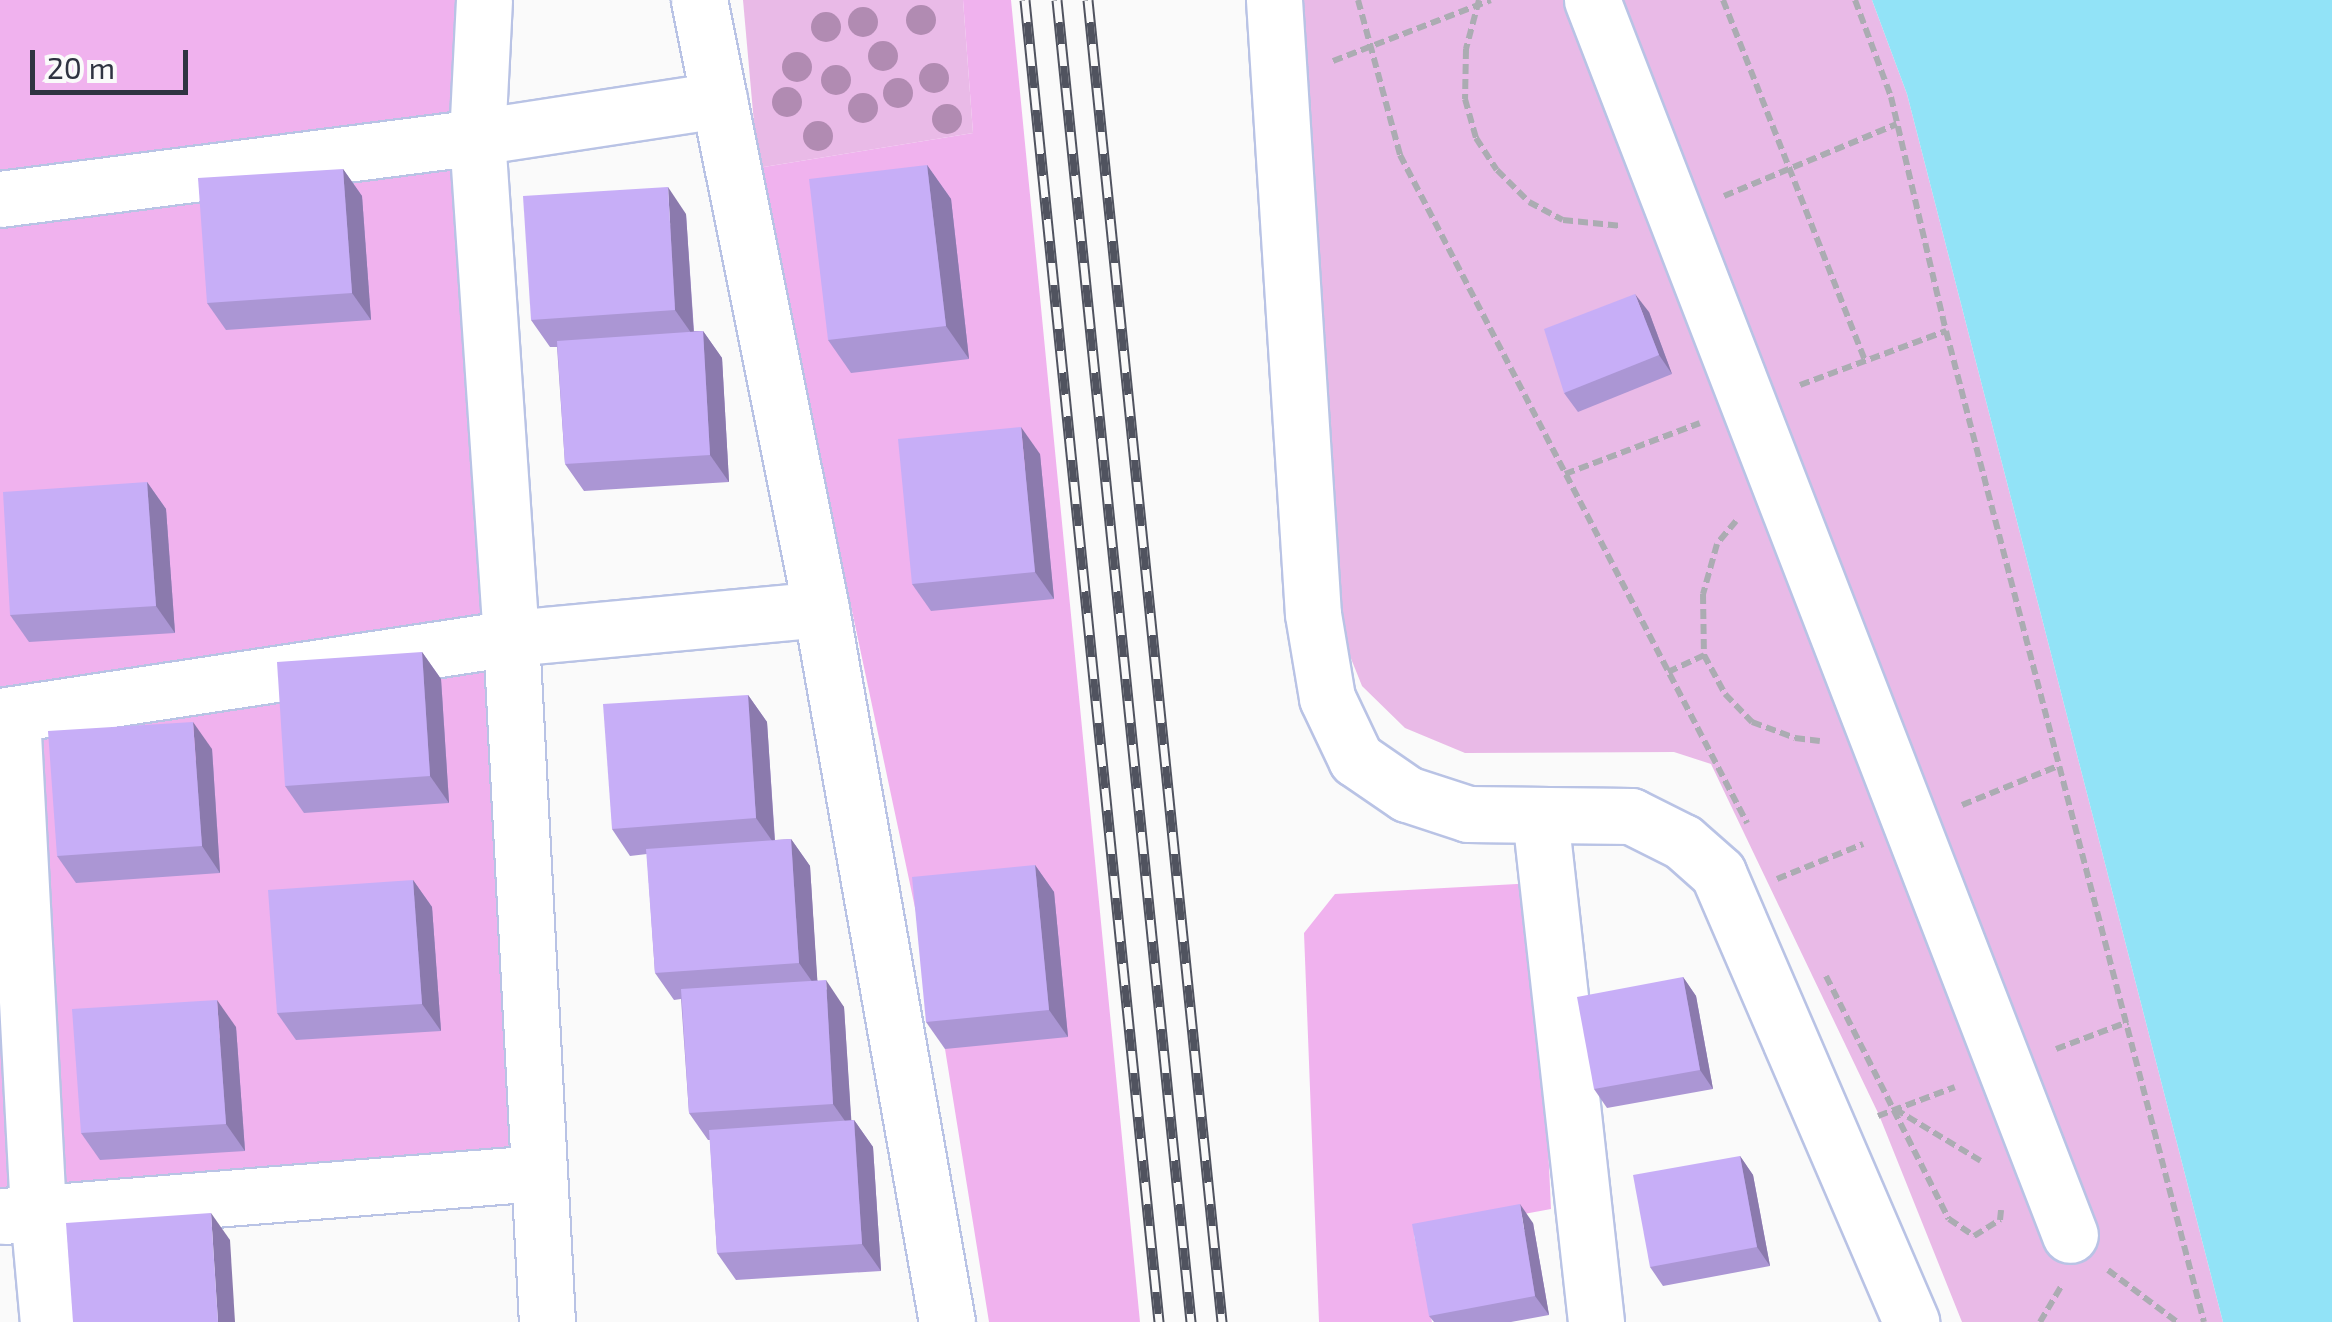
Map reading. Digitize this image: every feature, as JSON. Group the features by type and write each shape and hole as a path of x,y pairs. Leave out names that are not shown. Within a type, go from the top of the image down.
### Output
{"street":[{"path":"484,0 477,137 510,638 547,1322"},
{"path":"699,0 821,610 947,1322"},
{"path":"1274,0 1313,614 1327,698 1356,759 1407,794 1468,814 1631,816 1684,842 1718,872 1911,1322"},
{"path":"1592,0 2070,1235"},
{"path":"0,199 477,137 719,100"},
{"path":"48,1322 19,1215 6,716 510,638 821,610"},
{"path":"1540,816 1596,1322"},
{"path":"19,1215 537,1174"}],"path":[{"path":"1358,0 1400,156 1749,828"},
{"path":"1281,79 1369,49 1490,0"},
{"path":"1723,0 1866,361"},
{"path":"1855,0 1891,97 1946,331 2204,1322"},
{"path":"1782,492 1749,505 1717,544 1703,594 1704,655 1724,694 1752,722 1795,738 1832,742 1876,733"},
{"path":"1668,672 1704,655"},
{"path":"1767,862 1785,897"},
{"path":"1822,968 1949,1219 1974,1236 2000,1220 2002,1204"},
{"path":"1896,1109 1979,1159 1991,1174"},
{"path":"2070,1235 2111,1273 2177,1322"}],"shaded area":[{"path":"0,0 484,0 537,1173 0,1216"},
{"path":"743,0 963,0 973,133 758,168"},
{"path":"963,0 1011,0 1140,1322 989,1322 945,1049 758,168 973,133"},
{"path":"1291,0 1872,0 1907,94 2223,1322 1962,1322 1879,1115 1711,764 1674,752 1465,753 1405,728 1362,686 1340,631"},
{"path":"1536,883 1551,1209 1414,1235 1432,1322 1319,1322 1304,933 1335,894"}],"water":[{"path":"1872,0 2332,0 2332,1322 2223,1322 1907,94"}],"building":[{"path":"927,165 946,326 828,340 809,179"},
{"path":"343,169 352,293 207,303 198,178"},
{"path":"668,187 675,310 531,320 523,196"},
{"path":"1635,294 1659,355 1564,393 1544,329"},
{"path":"703,331 710,455 565,464 557,341"},
{"path":"1021,427 1035,572 912,584 898,439"},
{"path":"147,482 156,606 10,615 3,492"},
{"path":"422,652 430,776 285,786 277,662"},
{"path":"748,695 756,818 612,829 603,704"},
{"path":"193,722 202,846 57,856 48,731"},
{"path":"791,839 799,963 655,973 646,849"},
{"path":"1035,865 1049,1010 926,1022 912,877"},
{"path":"413,880 422,1004 277,1013 268,890"},
{"path":"1683,977 1700,1070 1594,1089 1577,997"},
{"path":"826,980 833,1104 689,1113 681,989"},
{"path":"217,1000 226,1124 81,1133 72,1009"},
{"path":"854,1120 862,1244 717,1253 709,1130"},
{"path":"1740,1156 1757,1247 1650,1267 1633,1175"},
{"path":"1520,1204 1535,1296 1429,1316 1412,1224"},
{"path":"211,1213 218,1322 73,1322 66,1223"}],"railway":[{"path":"1025,0 1159,1322"},
{"path":"1057,0 1191,1322"},
{"path":"1088,0 1222,1322"}]}
